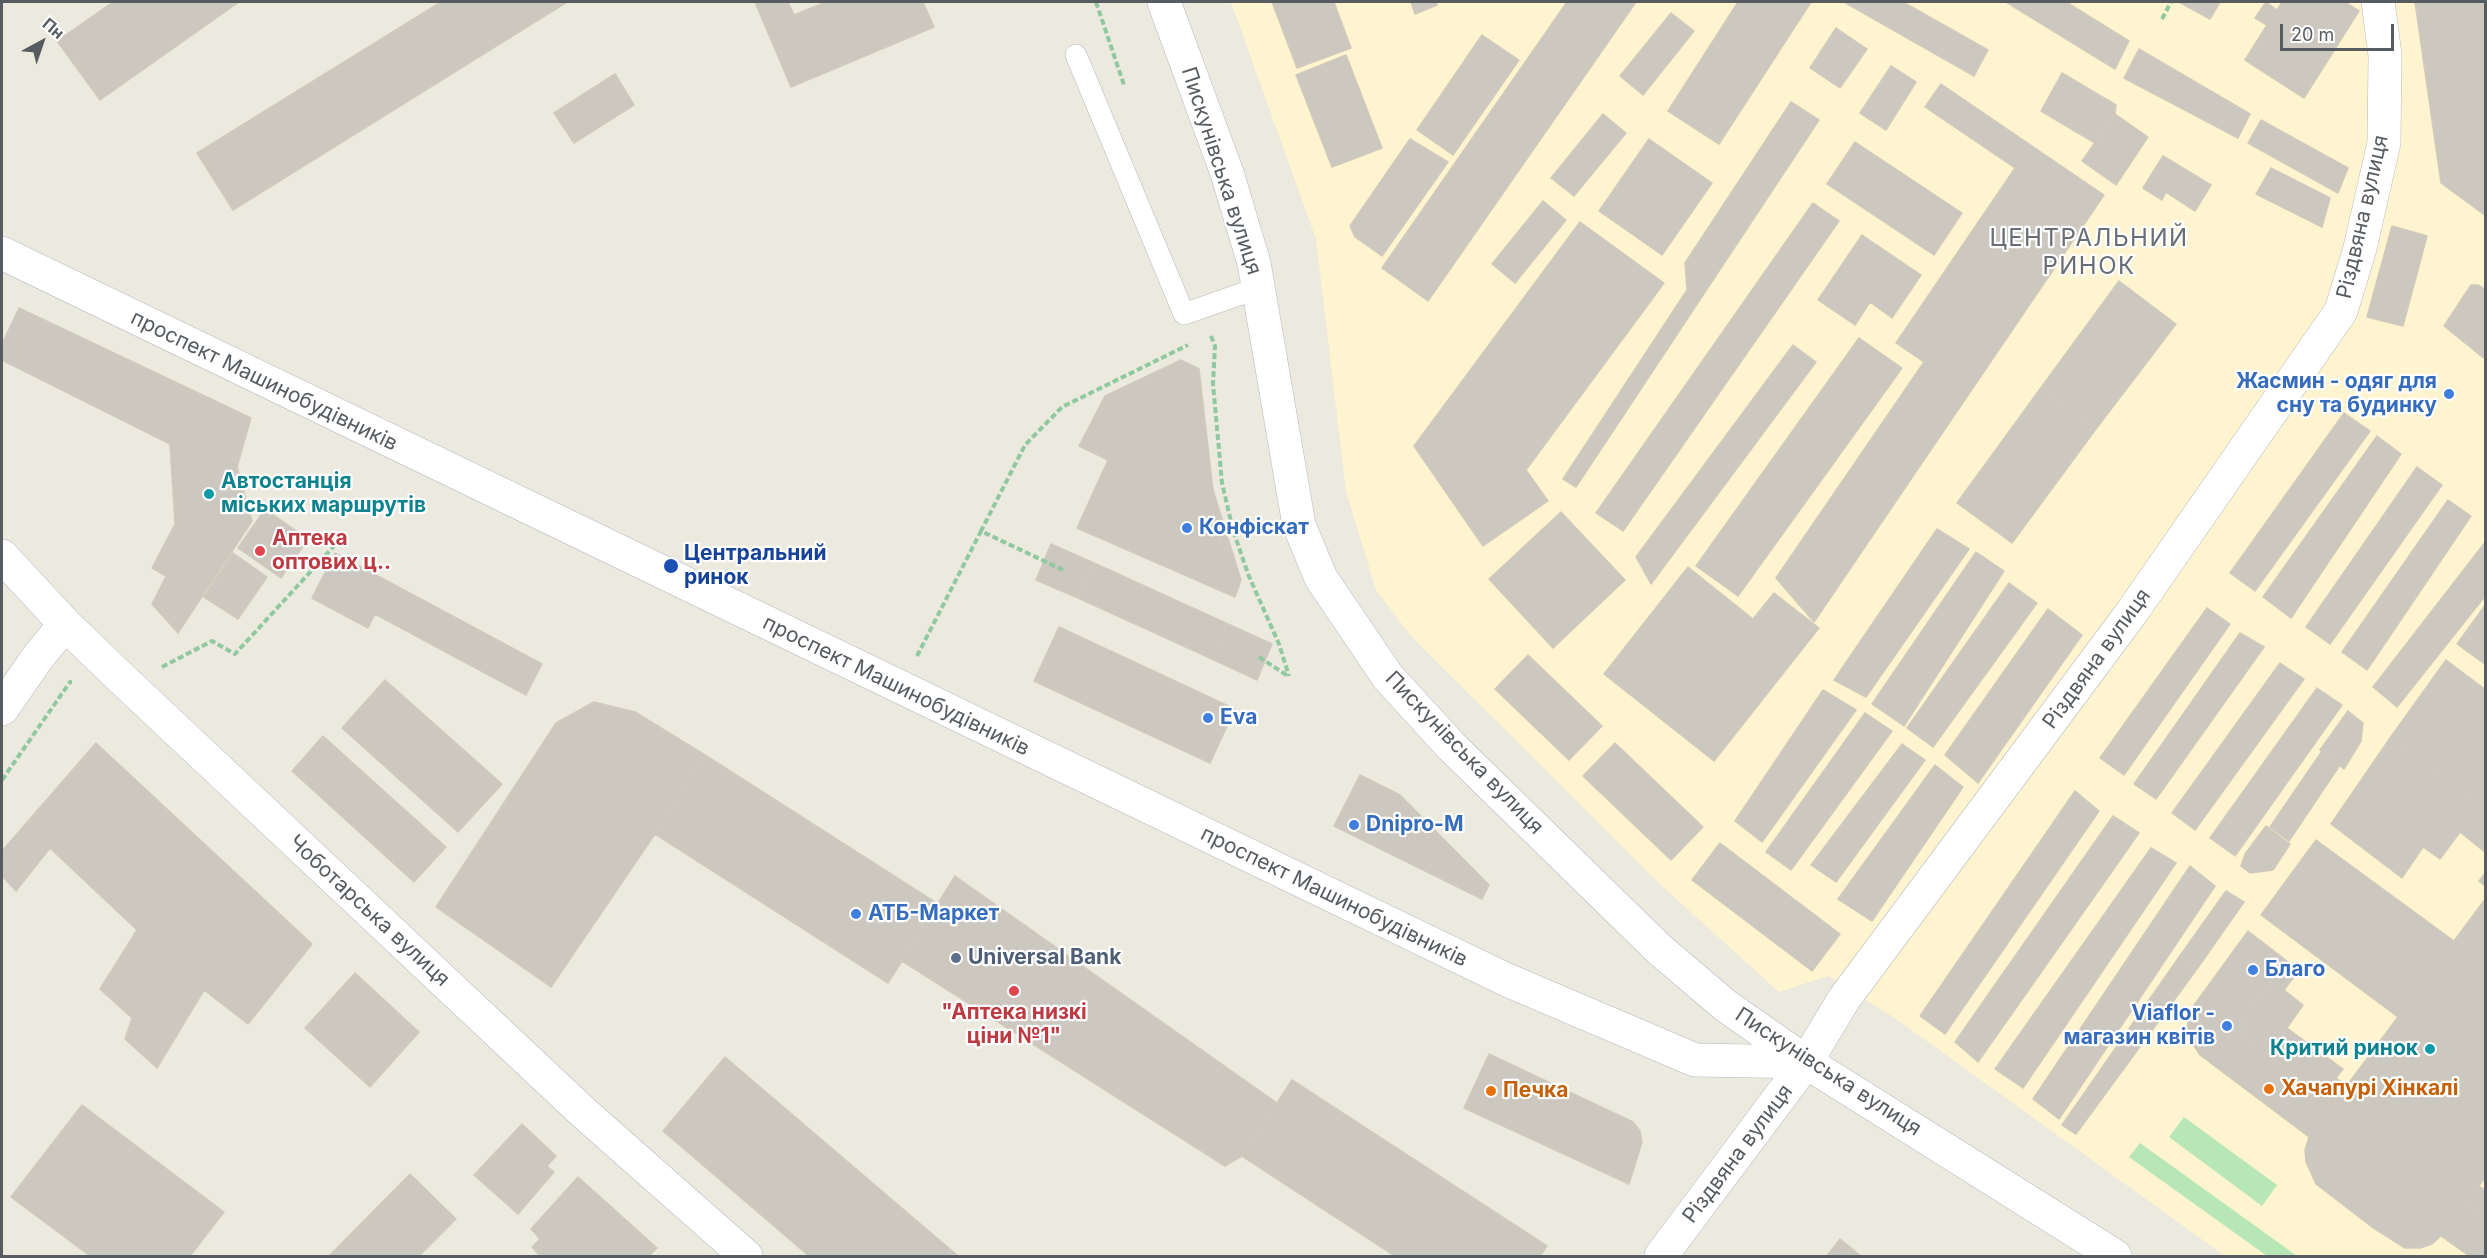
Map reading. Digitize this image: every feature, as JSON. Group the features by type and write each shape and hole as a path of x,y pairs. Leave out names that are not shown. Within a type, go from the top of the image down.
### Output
{"street":[{"name":"Пискунівська вулиця","path":"1164,2 1227,173 1254,263 1299,525 1321,578 1388,677 1452,747 1660,950 1726,1006 1806,1062 2115,1257"},
{"name":"Різдвяна вулиця","path":"1661,1257 1806,1062 1844,999 2132,612 2341,311 2360,248 2384,143 2385,55 2378,2"},
{"name":"проспект Машинобудівників","path":"2,253 900,689 1507,980 1695,1060 1806,1062"},
{"name":"Чоботарська вулиця","path":"2,556 65,624 119,676 584,1113 746,1257"},
{"path":"2,709 38,657 65,624"}],"lane":[{"path":"1076,55 1184,314 1258,288"}],"path":[{"path":"2162,19 2171,2"},
{"path":"1202,340 1211,336"},
{"path":"900,689 1025,445 1062,406 1193,343"},
{"path":"981,531 1063,570"},
{"path":"2,780 70,682 119,676 164,666 212,641 235,654 346,533"},
{"path":"1259,657 1289,676"}],"shaded area":[{"name":"Центральний ринок","path":"1231,2 2485,2 2485,1256 2225,1256 1899,1021 1828,976 1779,992 1662,886 1411,636 1376,590 1346,491 1316,239"}],"green space":[{"path":"2184,1117 2277,1185 2262,1206 2169,1137"},
{"path":"2140,1143 2297,1256 2267,1256 2129,1157"}],"building":[{"path":"113,2 239,2 100,100 57,41"},
{"path":"441,2 567,2 233,210 197,153"},
{"path":"755,2 788,2 794,15 826,2 923,2 934,27 791,87"},
{"path":"1272,2 1334,2 1351,48 1297,68"},
{"path":"1411,2 1436,2 1437,5 1415,14"},
{"path":"1567,2 1636,2 1428,301 1382,268"},
{"path":"1738,2 1811,2 1719,144 1668,111"},
{"path":"1844,2 1903,2 1988,50 1974,76"},
{"path":"2006,2 2066,2 2129,41 2115,69"},
{"path":"2179,2 2220,2 2210,19"},
{"path":"2266,2 2277,10 2282,2 2345,2 2359,11 2304,98 2245,60 2267,25 2255,18"},
{"path":"2415,2 2486,2 2486,216 2441,183"},
{"path":"1671,13 1694,31 1643,95 1620,76"},
{"path":"1836,28 1867,49 1840,88 1810,68"},
{"path":"1482,35 1519,60 1453,155 1417,130"},
{"path":"2139,49 2250,114 2238,138 2124,78"},
{"path":"1346,55 1382,148 1332,167 1296,75"},
{"path":"1891,66 1916,82 1886,130 1860,113"},
{"path":"2062,73 2116,105 2115,114 2095,143 2041,111"},
{"path":"615,74 634,105 574,143 554,113"},
{"path":"1941,84 2104,195 1814,622 1776,578 1924,362 1896,343 2015,168 1925,107"},
{"path":"1791,102 1819,120 1576,487 1563,479 1687,290 1685,263"},
{"path":"1603,114 1626,133 1574,196 1551,178"},
{"path":"2115,114 2148,137 2116,185 2082,161"},
{"path":"2261,120 2348,168 2338,193 2248,143"},
{"path":"1410,139 1448,162 1382,256 1355,237 1350,226"},
{"path":"1649,139 1712,183 1662,255 1599,211"},
{"path":"1855,142 1962,213 1934,255 1827,184"},
{"path":"2163,156 2211,185 2195,211 2166,192 2162,200 2143,188"},
{"path":"2271,168 2330,198 2322,227 2256,194"},
{"path":"1543,201 1566,220 1515,283 1492,264"},
{"path":"1813,203 1839,221 1623,531 1596,513"},
{"path":"1580,222 1664,283 1526,470 1548,501 1483,546 1414,446"},
{"path":"2392,226 2427,236 2403,326 2367,317"},
{"path":"1862,235 1921,275 1892,318 1870,302 1855,325 1818,300"},
{"path":"2119,281 2176,324 2096,429 2040,389"},
{"path":"2471,285 2478,285 2486,290 2486,360 2444,326"},
{"name":"Автостанція міських маршрутів","path":"19,308 251,418 237,467 252,521 178,633 152,604 166,576 152,568 175,524 170,444 2,360 2,344"},
{"path":"1859,338 1902,368 1738,596 1696,566"},
{"path":"1793,345 1816,362 1651,584 1636,557"},
{"path":"1181,360 1199,369 1213,490 1241,580 1235,597 1077,528 1108,460 1079,446 1105,396"},
{"path":"2040,389 2096,429 2012,543 1957,503"},
{"path":"2344,413 2370,431 2255,591 2230,573"},
{"path":"2377,436 2401,454 2291,618 2263,597"},
{"path":"2417,467 2442,485 2330,644 2306,627"},
{"path":"2448,500 2471,516 2367,670 2342,652"},
{"path":"265,509 308,539 281,578 238,548"},
{"path":"1561,512 1625,580 1553,648 1489,579"},
{"path":"1937,529 1969,549 1866,697 1834,680"},
{"path":"2486,541 2486,595 2397,707 2373,687"},
{"path":"1051,544 1094,563 1078,598 1036,580"},
{"path":"1976,552 2004,571 1904,726 1872,704"},
{"path":"233,553 267,577 238,619 204,597"},
{"path":"335,553 542,664 526,695 375,614 368,628 312,598"},
{"path":"1094,563 1228,624 1212,659 1078,598"},
{"path":"1688,567 1753,619 1774,593 1819,628 1714,761 1604,674"},
{"path":"2009,583 2037,603 1933,747 1907,728"},
{"path":"2486,604 2486,665 2457,644"},
{"path":"2207,608 2230,624 2124,775 2100,758"},
{"path":"2048,609 2082,635 1978,783 1945,755"},
{"path":"1228,624 1272,644 1257,680 1212,659"},
{"path":"1059,627 1235,709 1210,763 1034,681"},
{"path":"2240,633 2264,647 2156,799 2134,784"},
{"path":"1528,655 1602,726 1569,760 1495,689"},
{"path":"2446,660 2486,690 2486,809 2390,738"},
{"path":"2280,663 2304,679 2195,830 2172,813"},
{"path":"385,680 502,784 458,832 342,728"},
{"path":"2317,688 2342,705 2235,856 2210,838"},
{"path":"1823,690 1856,710 1762,842 1735,821"},
{"path":"594,702 635,712 705,755 655,834 551,987 436,907 556,723"},
{"path":"2348,711 2363,723 2361,741 2344,769 2320,750"},
{"path":"1865,713 1892,731 1791,870 1766,852"},
{"path":"323,736 446,847 414,882 292,771"},
{"path":"2390,738 2486,809 2486,853 2460,832 2440,859 2423,847 2402,878 2331,824"},
{"path":"96,743 312,944 248,1024 204,990 157,1068 125,1039 132,1018 100,989 137,930 50,848 16,891 2,876 2,851"},
{"path":"1615,743 1703,827 1671,860 1583,776"},
{"path":"1902,744 1925,760 1836,882 1811,865"},
{"path":"2322,751 2340,765 2289,841 2270,827"},
{"path":"705,755 938,904 888,983 655,834"},
{"path":"1935,765 1963,787 1872,921 1838,899"},
{"path":"1360,775 1400,795 1489,885 1482,899 1334,826"},
{"path":"2075,791 2099,811 1945,1034 1920,1016"},
{"path":"2113,816 2139,833 1978,1062 1955,1042"},
{"path":"2266,826 2290,844 2273,870 2250,873 2241,866 2245,854"},
{"name":"Критий ринок","path":"2316,840 2454,941 2486,898 2486,1176 2466,1204 2486,1219 2486,1256 2469,1256 2441,1236 2432,1244 2420,1248 2405,1248 2372,1227 2316,1184 2306,1162 2305,1150 2309,1137 2200,1055 2187,1035 2188,1019 2192,1008 2248,931 2287,961 2240,1023 2244,1037 2333,1104 2398,1017 2261,915"},
{"path":"1720,843 1840,934 1812,971 1692,880"},
{"path":"2151,848 2176,863 2023,1088 1995,1069"},
{"path":"2190,866 2215,886 2059,1119 2033,1099"},
{"path":"2486,872 2486,887 2479,881"},
{"path":"955,876 1277,1103 1242,1156 1225,1166 902,961"},
{"path":"2226,891 2244,902 2197,969 2179,957"},
{"path":"2179,957 2197,969 2076,1134 2062,1125"},
{"path":"2287,961 2299,970 2284,990 2303,1005 2287,1028 2343,1069 2336,1078 2347,1086 2333,1104 2244,1037 2240,1023"},
{"path":"355,973 419,1032 370,1087 305,1028"},
{"path":"1489,1054 1633,1122 1640,1131 1642,1142 1629,1184 1464,1108"},
{"path":"725,1057 958,1256 809,1256 663,1131"},
{"path":"1292,1080 1547,1246 1540,1256 1395,1256 1242,1156"},
{"path":"82,1105 224,1212 190,1256 90,1256 11,1197"},
{"path":"522,1124 556,1156 547,1166 554,1172 518,1214 474,1175"},
{"path":"410,1174 456,1219 419,1256 329,1256"},
{"path":"578,1177 657,1248 649,1256 540,1256 532,1247 540,1239 531,1229"},
{"path":"2479,1186 2486,1191 2486,1219 2466,1204"},
{"path":"1840,1239 1861,1256 1827,1256"}],"place":[{"name":"Жасмин - одяг для сну та будинку","path":"2449,394"},
{"name":"Автостанція міських маршрутів","path":"209,494"},
{"name":"Конфіскат","path":"1187,528"},
{"name":"Аптека оптових ц‥","path":"260,551"},
{"name":"Центральний ринок","path":"671,566"},
{"name":"Eva","path":"1208,718"},
{"name":"Dnipro-M","path":"1354,825"},
{"name":"АТБ-Маркет","path":"856,914"},
{"name":"Universal Bank","path":"956,958"},
{"name":"Благо","path":"2253,970"},
{"name":"\"Аптека низкі ціни №1\"","path":"1014,991"},
{"name":"Viaflor - магазин квітів","path":"2227,1026"},
{"name":"Критий ринок","path":"2430,1049"},
{"name":"Хачапурі Хінкалі","path":"2269,1089"},
{"name":"Печка","path":"1491,1091"}],"district":[{"name":"ЦЕНТРАЛЬНИЙ РИНОК","path":"2089,253"}]}
